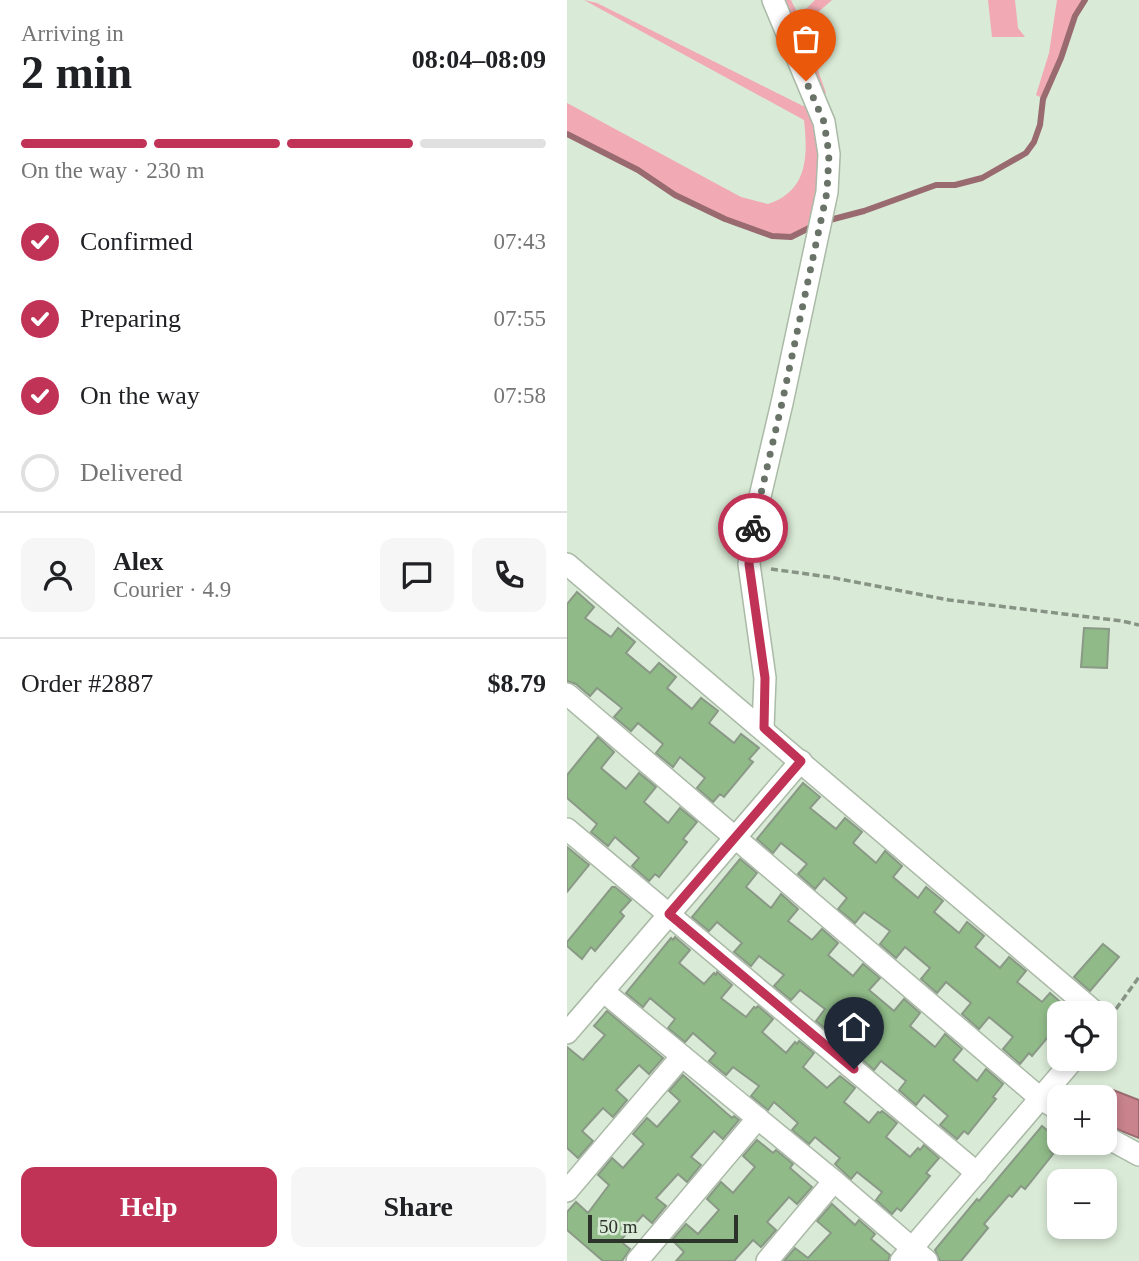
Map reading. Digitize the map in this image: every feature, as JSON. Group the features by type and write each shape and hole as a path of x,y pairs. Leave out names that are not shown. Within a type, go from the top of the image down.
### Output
{"street":[{"path":"764,728 765,678 749,564 754,522 827,192 829,154 824,122 773,0"},
{"path":"567,564 764,728 1081,1001"},
{"path":"567,694 1047,1102"},
{"path":"567,1033 801,761"},
{"path":"567,829 977,1173"},
{"path":"603,990 834,1181 913,1257 977,1173 1064,1071"},
{"path":"567,1191 682,1056"},
{"path":"637,1261 758,1118"},
{"path":"1117,1143 1139,1155"},
{"path":"767,1261 834,1181"}],"path":[{"path":"749,564 828,576 949,600 1139,625"},
{"path":"1117,1003 1139,977"}],"shaded area":[{"path":"584,0 597,3 803,106 810,104 823,147 815,223 791,236 773,234 726,218 567,132 567,103 741,197 768,204 791,190 798,181 805,159 804,120"},
{"path":"783,0 791,0 797,12 807,8 815,0 832,0 815,15 809,25 809,45 826,93 821,95"},
{"path":"988,0 1015,0 1018,28 1025,37 992,37"},
{"path":"1057,0 1083,0 1074,15 1060,58 1042,98 1036,95 1049,53"},
{"path":"1117,1092 1139,1100 1139,1138 1117,1129"}],"building":[{"path":"577,592 594,607 585,618 611,637 618,628 635,642 626,653 650,673 659,663 676,677 667,688 692,709 701,698 718,711 709,723 734,743 741,734 759,748 749,759 753,762 724,797 720,794 713,802 697,788 705,778 680,757 673,767 656,753 663,744 638,723 631,731 614,717 622,708 597,688 590,696 576,684 567,681 567,604"},
{"path":"1084,628 1109,629 1107,668 1081,667"},
{"path":"598,737 614,752 601,768 626,789 639,773 656,787 644,802 668,823 680,808 697,822 683,839 687,842 659,877 655,874 649,881 632,866 639,858 615,837 608,846 591,832 597,824 567,798 567,775"},
{"path":"803,783 820,797 810,808 836,829 845,818 862,832 853,843 876,863 885,851 902,866 893,877 918,898 926,887 943,901 934,912 959,933 967,922 984,936 975,947 1000,968 1009,957 1026,971 1017,982 1042,1002 1050,993 1059,1001 1047,1001 1047,1038 1032,1056 1029,1053 1020,1064 1003,1049 1013,1037 989,1017 979,1029 962,1014 971,1003 946,982 937,993 921,979 930,968 905,947 896,958 880,944 890,931 864,912 855,923 838,909 847,898 824,878 815,889 798,874 807,864 781,843 773,853 757,839"},
{"path":"567,847 589,865 567,892"},
{"path":"740,859 757,873 746,887 771,908 781,894 798,909 788,921 812,940 822,929 838,943 828,955 853,976 863,964 880,978 869,990 894,1011 904,999 920,1013 910,1026 935,1047 945,1034 962,1049 953,1060 977,1081 986,1069 1003,1084 993,1097 996,1099 968,1134 964,1131 957,1139 940,1125 948,1116 924,1095 916,1105 899,1090 906,1081 881,1061 874,1070 857,1055 865,1046 840,1025 833,1035 816,1021 825,1009 800,990 791,1000 774,986 784,975 759,956 751,966 734,952 742,943 717,922 709,931 692,917"},
{"path":"612,887 631,900 620,912 624,916 595,951 591,947 582,959 567,946 567,942"},
{"path":"675,937 690,950 679,963 704,984 717,972 732,985 721,998 746,1017 758,1006 773,1019 762,1032 786,1053 799,1041 814,1053 803,1067 827,1088 840,1076 855,1088 844,1102 869,1123 882,1111 897,1123 886,1137 910,1157 924,1145 939,1158 926,1173 930,1176 901,1211 897,1208 892,1214 876,1200 882,1192 857,1172 851,1179 835,1164 840,1158 815,1137 809,1144 792,1130 798,1123 774,1102 768,1110 751,1096 759,1086 733,1067 726,1075 709,1061 716,1053 693,1033 685,1042 668,1028 675,1019 650,998 643,1007 626,993 671,938 673,940"},
{"path":"1103,944 1119,957 1090,991 1074,977"},
{"path":"607,1011 663,1058 649,1074 639,1065 616,1090 627,1100 613,1117 603,1108 582,1131 593,1141 578,1158 567,1148 567,1047 583,1060 605,1035 594,1026"},
{"path":"683,1075 732,1118 734,1116 739,1120 723,1139 714,1131 691,1157 701,1165 687,1182 678,1174 656,1198 666,1206 652,1223 643,1215 620,1241 630,1249 622,1261 603,1261 567,1230 567,1212 576,1202 588,1213 609,1185 598,1175 612,1158 623,1168 644,1144 633,1134 647,1118 657,1127 680,1101 669,1091"},
{"path":"1042,1126 1047,1130 1047,1155 1052,1155 1025,1189 1021,1186 1012,1197 1009,1195 984,1224 988,1228 961,1261 940,1261 935,1250 977,1199 979,1201"},
{"path":"757,1140 773,1153 776,1150 793,1164 790,1168 812,1187 797,1204 789,1197 767,1222 776,1230 761,1247 753,1240 734,1261 676,1261 684,1252 672,1240 686,1224 698,1234 719,1210 707,1199 721,1182 733,1193 755,1167 743,1156"},
{"path":"832,1204 855,1225 859,1220 875,1234 871,1239 890,1255 888,1261 784,1261 795,1248 808,1258 831,1233 817,1221"}],"waterway":[{"path":"826,221 864,211 936,185 955,185 982,178 1026,153 1034,142 1040,125 1043,99 1075,16 1085,0"},
{"path":"567,134 638,170 675,195 725,219 772,236 791,237 815,225"}],"way so far":[{"path":"753,528 827,192 829,154 824,122 806,81"}],"route":[{"path":"753,528 749,564 765,678 764,728 801,761 669,914 854,1069"}]}
